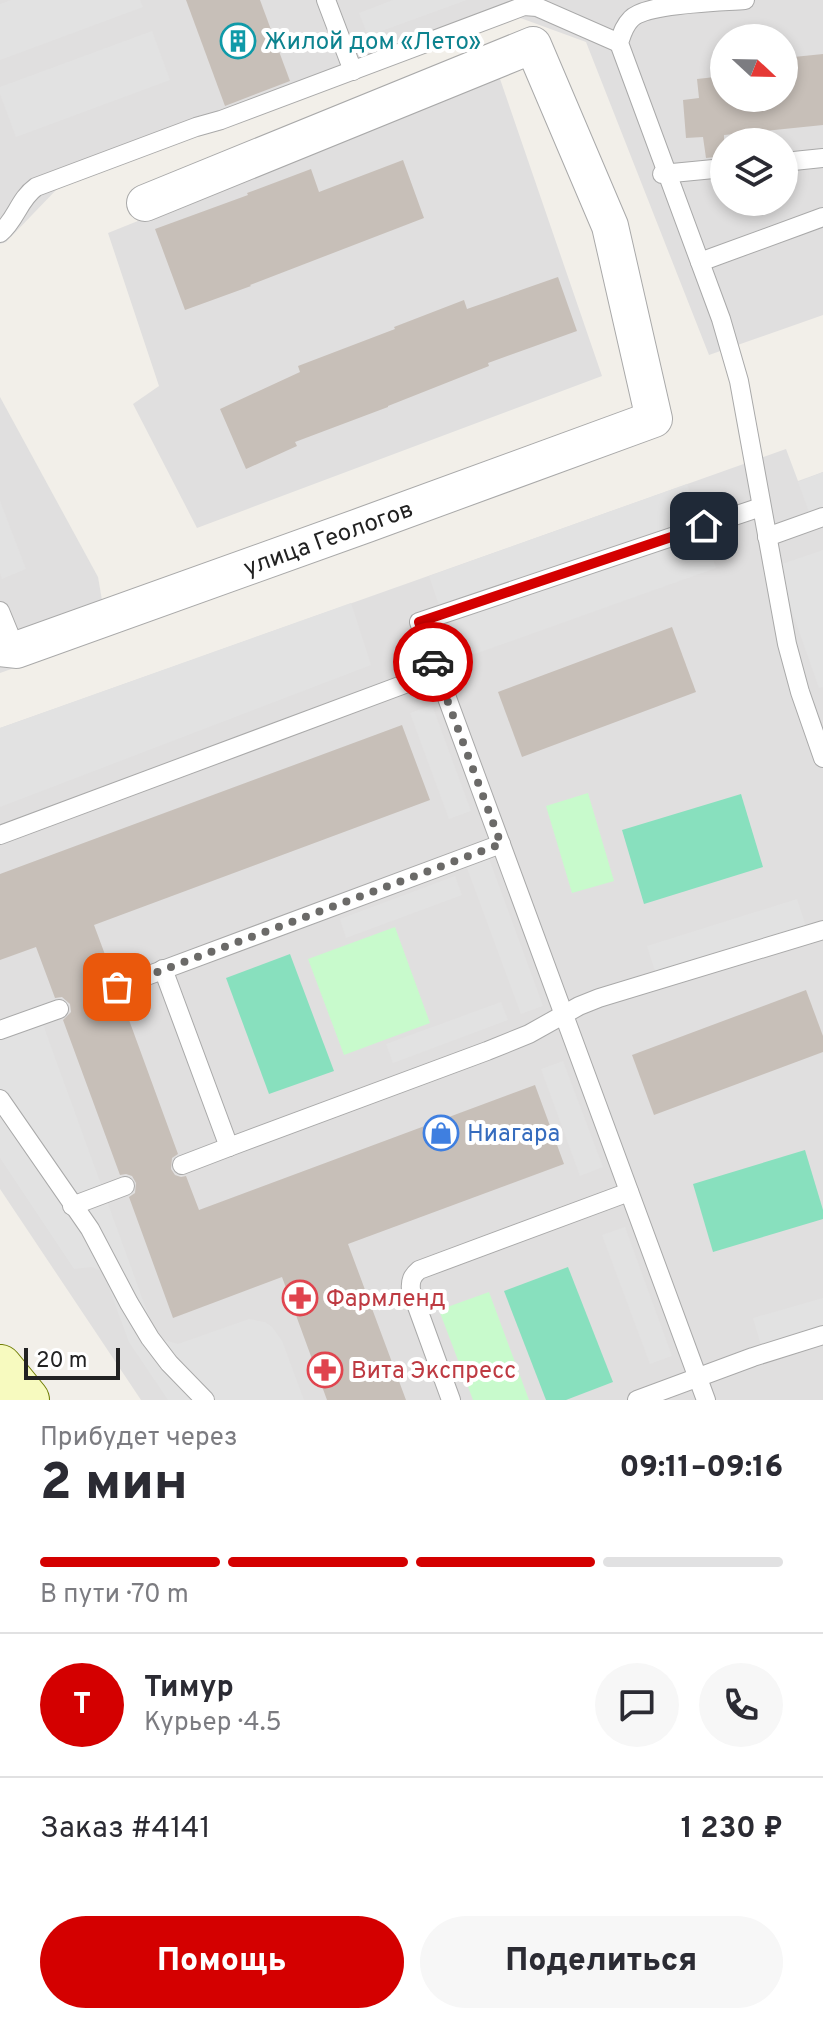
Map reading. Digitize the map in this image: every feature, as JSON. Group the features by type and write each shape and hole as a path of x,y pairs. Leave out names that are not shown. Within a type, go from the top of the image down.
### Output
{"main road":[{"path":"0,1367 27,1400"}],"street":[{"name":"улица Геологов","path":"8,649 367,524 654,419 610,226 533,45 145,203"}],"lane":[{"path":"326,0 353,71"},
{"path":"745,0 651,4 631,19 619,43 721,319 739,381 787,644 816,717 823,758"},
{"path":"0,233 13,220 25,196 36,187 530,3 619,43"},
{"path":"798,161 823,158"},
{"path":"665,173 710,169"},
{"path":"700,262 823,217"},
{"path":"706,1400 419,622 761,507"},
{"path":"767,537 823,517"},
{"path":"0,611 8,649"},
{"path":"0,835 437,672"},
{"path":"117,987 501,844"},
{"path":"182,1165 487,1051 529,1034 599,998 823,930"},
{"path":"163,969 229,1147"},
{"path":"0,1030 59,1009"},
{"path":"0,1099 99,1244 150,1338 205,1400"},
{"path":"72,1206 125,1186"},
{"path":"451,1400 411,1290 410,1284 415,1274 629,1192"},
{"path":"637,1400 823,1335"}],"shaded area":[{"path":"0,0 823,0 823,315 709,355 586,42 515,16 57,189 6,242 0,244"},
{"path":"11,0 140,0 143,7 0,60 0,4"},
{"path":"393,0 467,0 368,36 359,13"},
{"path":"152,31 170,80 16,137 0,87"},
{"path":"499,76 602,376 197,528 133,404 159,386 108,233"},
{"path":"0,397 98,577 108,635 0,673"},
{"path":"786,449 798,481 823,472 823,1400 141,1400 0,1189 0,728"},
{"path":"823,472 823,507 809,512 798,482"},
{"path":"687,484 716,568 458,660 429,576"},
{"path":"0,501 26,569 2,579 0,573"},
{"path":"823,550 823,687 819,688 776,566"},
{"path":"351,603 371,665 0,807 0,728"},
{"path":"432,705 471,811 449,819 410,713"},
{"path":"488,856 543,1006 521,1014 466,865"},
{"path":"455,876 462,895 346,938 340,919"},
{"path":"797,899 806,927 656,974 647,946"},
{"path":"501,1002 508,1020 393,1063 386,1044"},
{"path":"37,1008 153,1328 164,1340 178,1344 249,1319 265,1322 282,1341 304,1400 168,1400 129,1342 101,1271 92,1267 74,1269 0,1158 0,1020"},
{"path":"563,1061 603,1167 580,1176 541,1069"},
{"path":"625,1227 672,1356 650,1364 602,1235"},
{"path":"823,1298 823,1326 761,1345 753,1318"}],"green space":[{"path":"588,793 614,881 572,893 546,806"},
{"path":"741,794 763,867 644,904 622,830"},
{"path":"395,927 430,1023 344,1055 308,959"},
{"path":"290,954 334,1071 269,1094 226,978"},
{"path":"805,1150 823,1219 713,1252 693,1184"},
{"path":"568,1267 613,1382 566,1400 546,1400 504,1291"},
{"path":"489,1292 529,1400 473,1400 439,1310"}],"building":[{"name":"Жилой дом «Лето»","path":"186,0 260,0 290,81 225,106"},
{"path":"823,54 823,125 710,128 710,158 706,158 703,137 686,138 683,100 699,98 697,79 710,78 710,112 798,112 798,57"},
{"path":"403,160 424,218 185,310 155,229 311,169 319,192"},
{"path":"558,277 577,331 488,363 489,366 295,442 297,446 246,469 220,409 300,372 298,366 394,327 464,300 467,309"},
{"path":"672,627 696,692 522,757 498,692"},
{"path":"402,725 430,800 94,925 113,976 107,980 106,990 110,997 121,998 178,1154 172,1158 171,1169 175,1175 186,1176 199,1210 535,1085 564,1164 348,1244 406,1400 327,1400 282,1277 173,1318 129,1197 135,1193 136,1183 132,1176 120,1175 63,1020 71,1012 70,1004 62,997 55,998 36,947 0,960 0,874"},
{"path":"806,990 823,1036 823,1052 654,1115 632,1055"}],"way so far":[{"path":"117,987 501,844 433,662"}],"place":[{"name":"Жилой дом «Лето»","path":"238,41"},
{"name":"Ниагара","path":"441,1133"},
{"name":"Фармленд","path":"300,1298"},
{"name":"Вита Экспресс","path":"325,1370"}],"route":[{"path":"433,662 419,622 704,526"}]}
